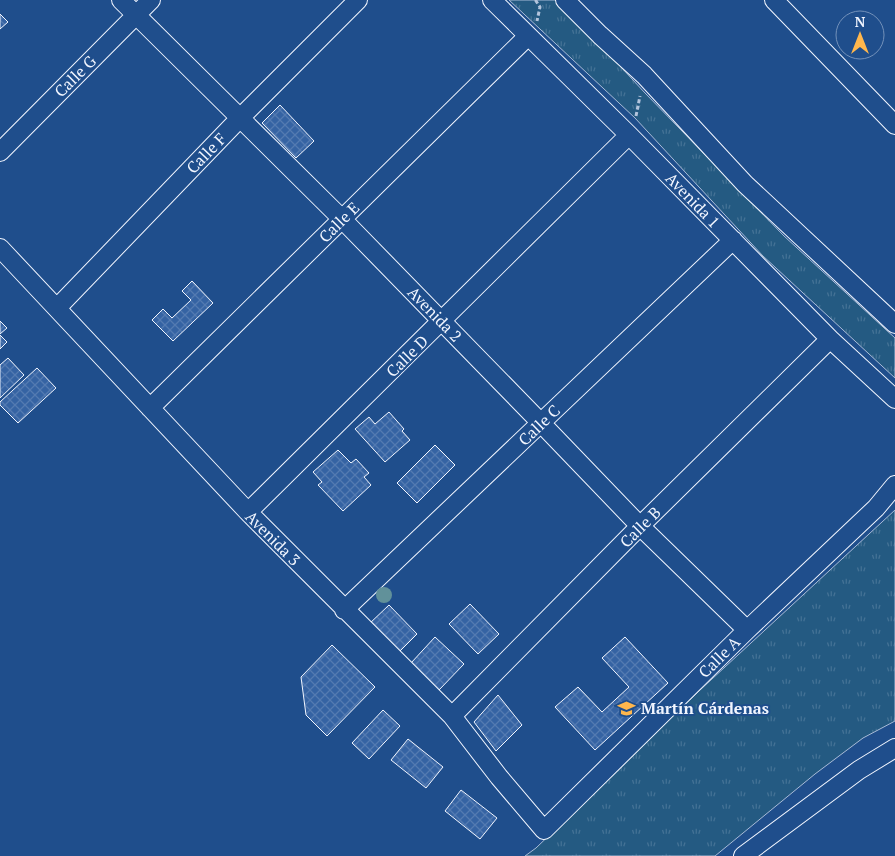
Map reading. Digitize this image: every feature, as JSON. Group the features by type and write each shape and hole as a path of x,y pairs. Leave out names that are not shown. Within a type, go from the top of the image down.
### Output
{"street":[{"name":"Avenida 2","path":"121,0 342,219 640,526 747,630"},
{"name":"Calle G","path":"0,152 151,0"},
{"name":"Calle F","path":"56,308 240,118 358,0"},
{"name":"Avenida 1","path":"492,0 630,135 830,339 895,399"},
{"path":"565,0 644,75 746,184 895,324"},
{"path":"774,0 892,117"},
{"name":"Calle E","path":"150,408 528,36"},
{"name":"Calle D","path":"248,512 630,135"},
{"name":"Calle C","path":"344,610 733,240"},
{"name":"Avenida 3","path":"0,248 248,512 452,716 544,830"},
{"name":"Calle B","path":"452,716 640,526 830,339"},
{"name":"Calle A","path":"544,830 747,630 876,508 895,485"},
{"path":"743,856 859,770 895,748"}],"path":[{"path":"630,135 644,75"}],"green space":[{"path":"509,0 555,0 572,14 645,93 784,236 895,338 895,378 763,256 635,118"},
{"path":"895,510 895,721 863,738 815,774 715,856 525,856 536,848 699,691"}],"building":[{"path":"0,14 8,22 0,29"},
{"path":"280,105 314,141 296,158 262,123"},
{"path":"192,281 213,303 173,341 152,320 163,309 172,318 191,300 182,291"},
{"path":"0,321 7,328 0,334"},
{"path":"0,335 7,342 0,349"},
{"path":"8,358 24,375 0,398 0,365"},
{"path":"37,368 56,388 18,423 0,405 0,402"},
{"path":"389,412 404,429 402,431 410,440 385,462 355,429 369,417 375,424"},
{"path":"435,445 455,465 417,503 397,483"},
{"path":"338,450 351,463 356,459 369,473 364,477 371,485 343,511 318,485 322,482 313,472"},
{"path":"470,604 499,634 478,654 449,624"},
{"path":"389,605 417,634 397,654 368,625"},
{"path":"435,637 464,664 439,690 411,663"},
{"path":"625,637 668,683 595,750 555,707 578,687 602,712 629,687 602,658"},
{"path":"332,645 375,687 327,736 306,715 301,677"},
{"path":"498,695 522,725 496,751 474,722"},
{"path":"383,710 400,726 369,759 352,743"},
{"path":"408,739 443,767 426,788 391,760"},
{"path":"461,790 497,818 480,839 445,811"}],"place":[{"name":"Martín Cárdenas","path":"627,708"}]}
